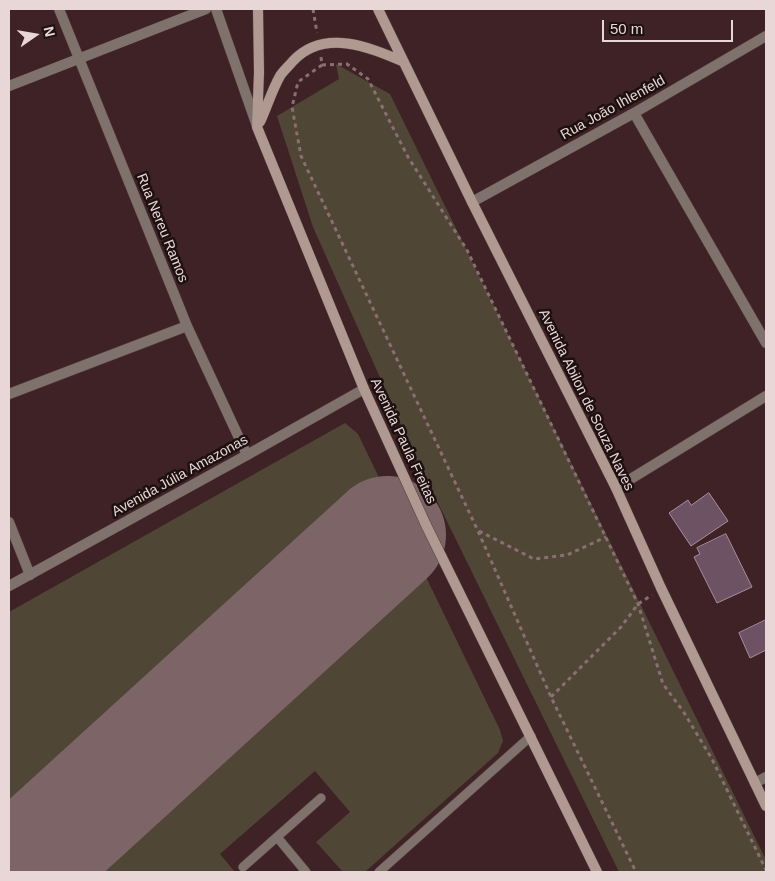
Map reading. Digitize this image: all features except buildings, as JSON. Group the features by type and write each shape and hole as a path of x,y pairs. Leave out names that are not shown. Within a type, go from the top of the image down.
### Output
{"main road":[{"path":"257,128 259,72 258,9"},
{"name":"Avenida Abilon de Souza Naves","path":"380,9 472,202 616,488 661,588 766,806"},
{"path":"257,128 281,74 299,55 319,44 344,42 374,49 404,62"},
{"name":"Avenida Paula Freitas","path":"257,128 364,389 426,525 597,872"}],"street":[{"name":"Rua Nereu Ramos","path":"59,9 187,326 247,455"},
{"path":"9,86 206,9"},
{"name":"Avenida Paula Freitas","path":"216,9 257,128"},
{"name":"Rua João Ihlenfeld","path":"472,202 634,113 766,36"},
{"path":"634,113 766,343"},
{"path":"9,394 187,326"},
{"name":"Avenida Júlia Amazonas","path":"9,586 364,389"},
{"path":"616,488 766,396"},
{"path":"9,522 30,575"},
{"path":"755,783 766,776"}],"lane":[{"path":"379,872 531,736"},
{"path":"243,867 321,798"},
{"path":"277,837 306,872"}],"path":[{"path":"313,9 322,65"},
{"path":"636,872 551,697 478,531 302,156 292,107 298,82 322,65 347,64 368,79 408,157 467,250 638,604 663,684 683,711 712,759 766,870"},
{"path":"478,531 534,558 567,554 606,538"},
{"path":"551,697 621,627 638,604 661,588"}],"shaded area":[{"path":"336,64 390,94 766,860 766,872 619,872 414,454 313,227 277,116 339,79"},
{"path":"345,423 358,434 386,492 9,834 9,612"},
{"path":"412,548 500,730 503,741 498,753 365,872 343,872 316,842 350,812 315,771 220,854 235,872 91,872 90,853 98,839"}],"taxiway":[{"path":"71,872 64,846 72,821"}],"runway":[{"path":"17,872 387,535"}]}
